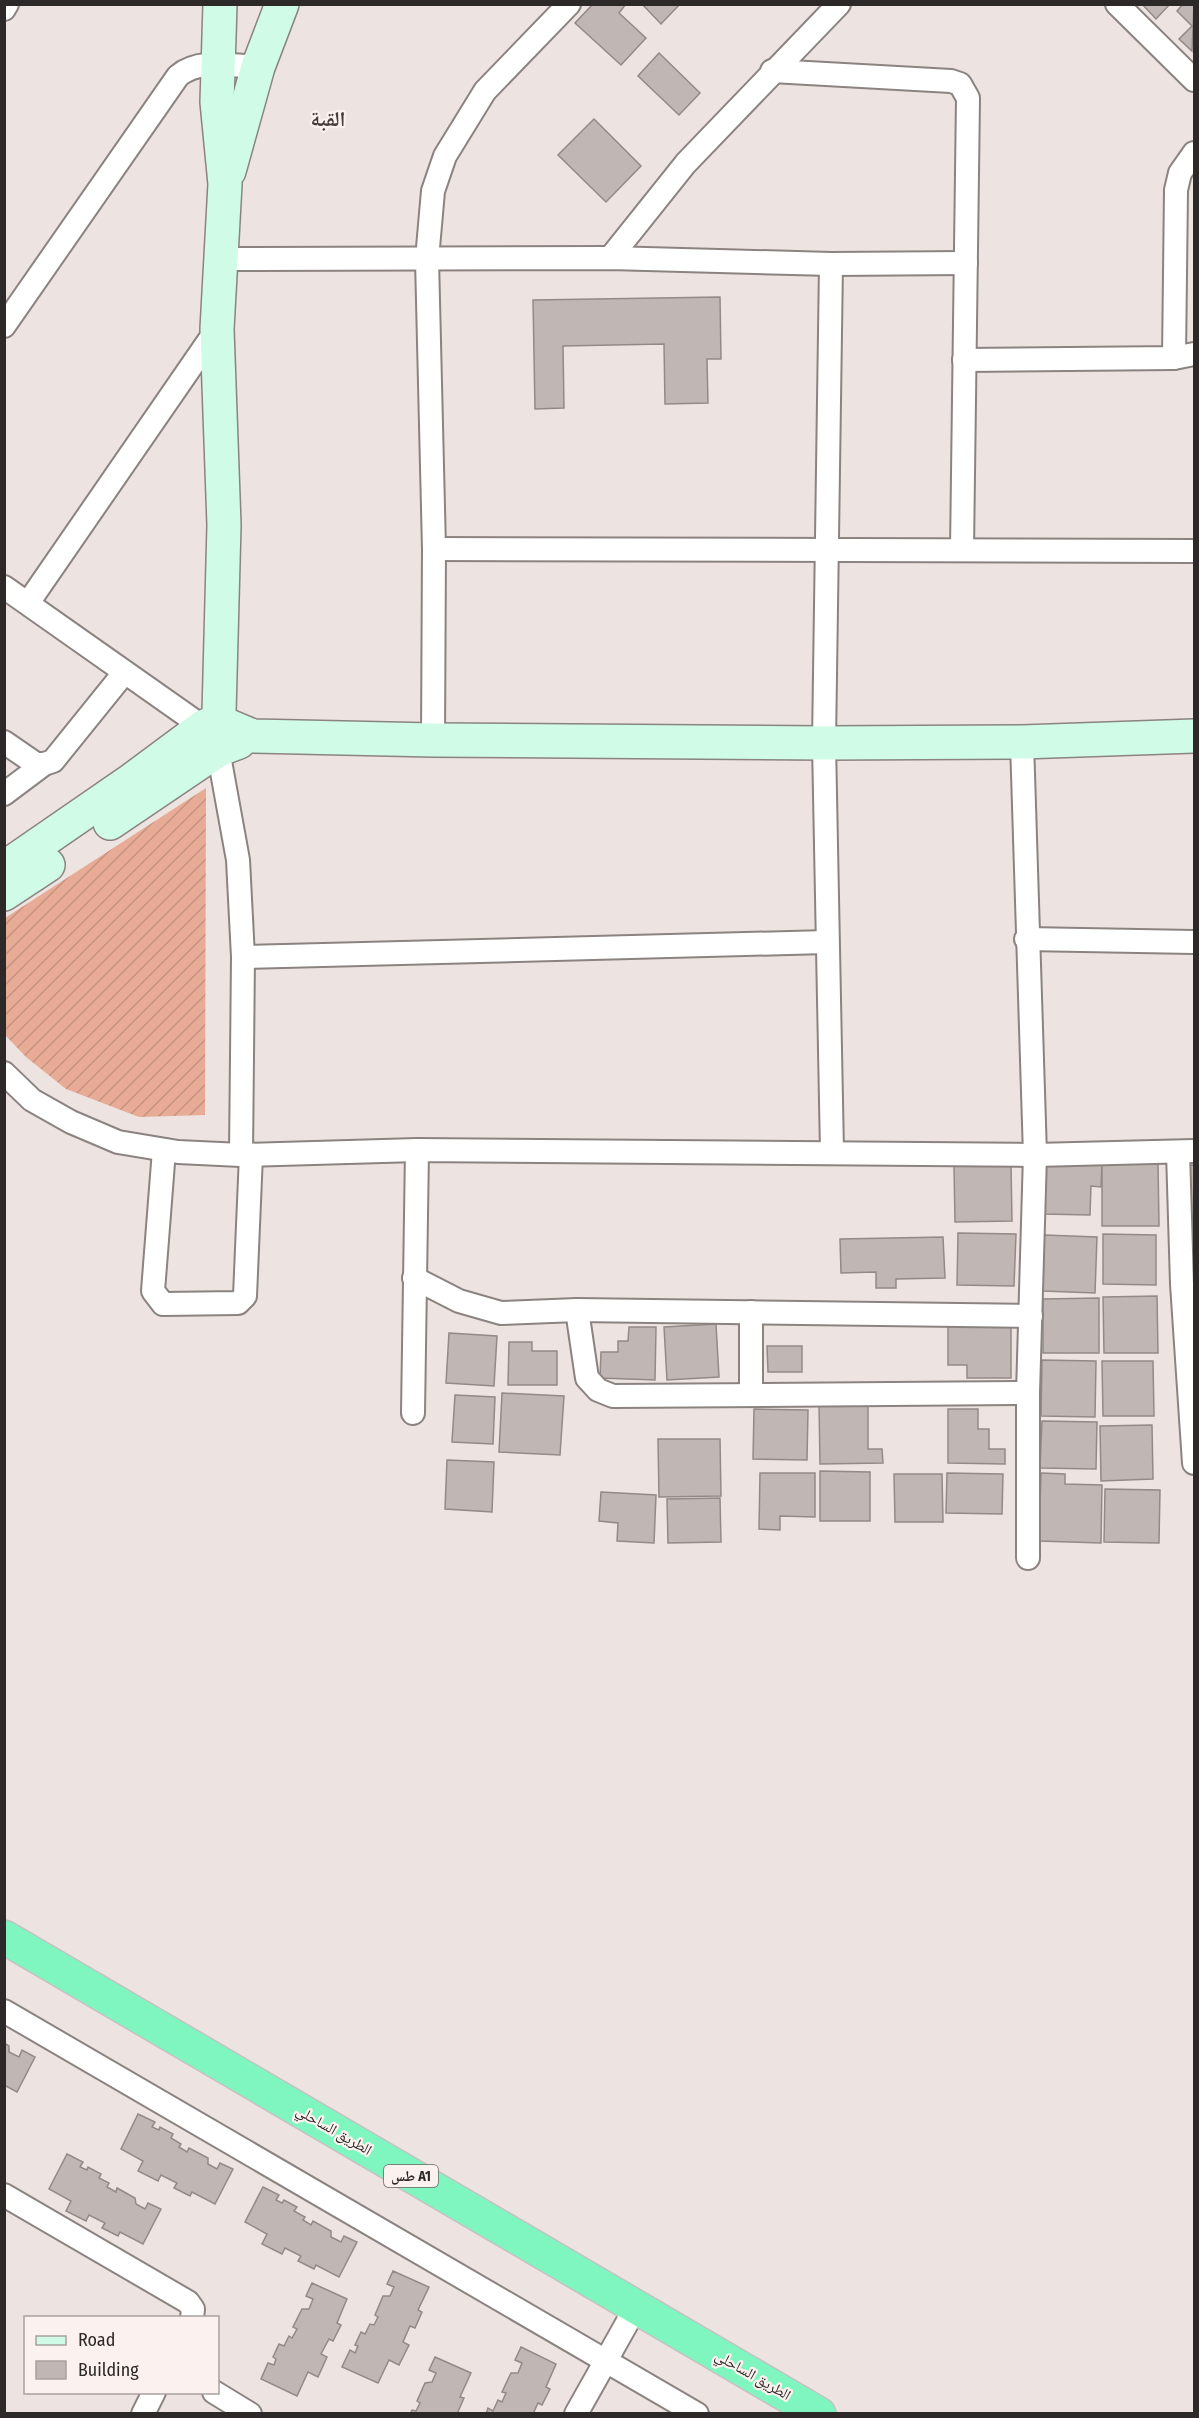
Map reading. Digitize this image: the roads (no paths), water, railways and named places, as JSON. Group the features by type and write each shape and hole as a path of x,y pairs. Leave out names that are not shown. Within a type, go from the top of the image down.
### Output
{"highway":[{"name":"الطريق الساحلي","path":"4,1937 819,2414"}],"main road":[{"path":"4,894 213,733 224,525 217,329 225,184 217,102 220,4"},
{"path":"225,184 258,67 282,4"},
{"path":"4,868 133,779 213,733 433,740 824,743 1022,742 1194,736"}],"street":[{"path":"4,9 7,4"},
{"path":"433,740 434,549 427,259 433,190 445,156 461,126 485,92 569,4"},
{"path":"610,258 686,163 772,71 839,4"},
{"path":"1117,4 1194,80"},
{"path":"4,326 178,76 194,67 219,65 258,67"},
{"path":"772,71 951,81 960,84 968,98 962,550"},
{"path":"964,360 1184,356 1176,190 1180,173 1194,153"},
{"path":"220,259 610,258 831,264 966,263"},
{"path":"831,264 824,743 832,1152"},
{"path":"28,603 217,329"},
{"path":"434,549 1194,551"},
{"path":"4,587 213,733 238,860 243,957 246,1155 245,1296 238,1303 163,1304 153,1291 164,1150"},
{"path":"4,794 44,764 53,761 62,752 124,673"},
{"path":"4,742 36,764 44,764"},
{"path":"1022,742 1026,939 1035,1155 1028,1393 1028,1558"},
{"path":"1026,939 1194,942"},
{"path":"243,957 827,942"},
{"path":"4,1073 32,1100 71,1122 118,1142 164,1150 246,1155 417,1150 1035,1155 1186,1151 1194,1462"},
{"path":"413,1413 417,1150"},
{"path":"414,1278 459,1301 501,1313 577,1310 1031,1316"},
{"path":"577,1310 587,1378 598,1390 613,1396 1028,1393"},
{"path":"751,1312 751,1395"},
{"path":"4,2011 697,2414"},
{"path":"4,2195 188,2302 193,2309 192,2316"},
{"path":"576,2414 636,2307"},
{"path":"142,2414 153,2394"},
{"path":"217,2394 250,2414"}],"district":[{"name":"القبة","path":"328,119"}]}
